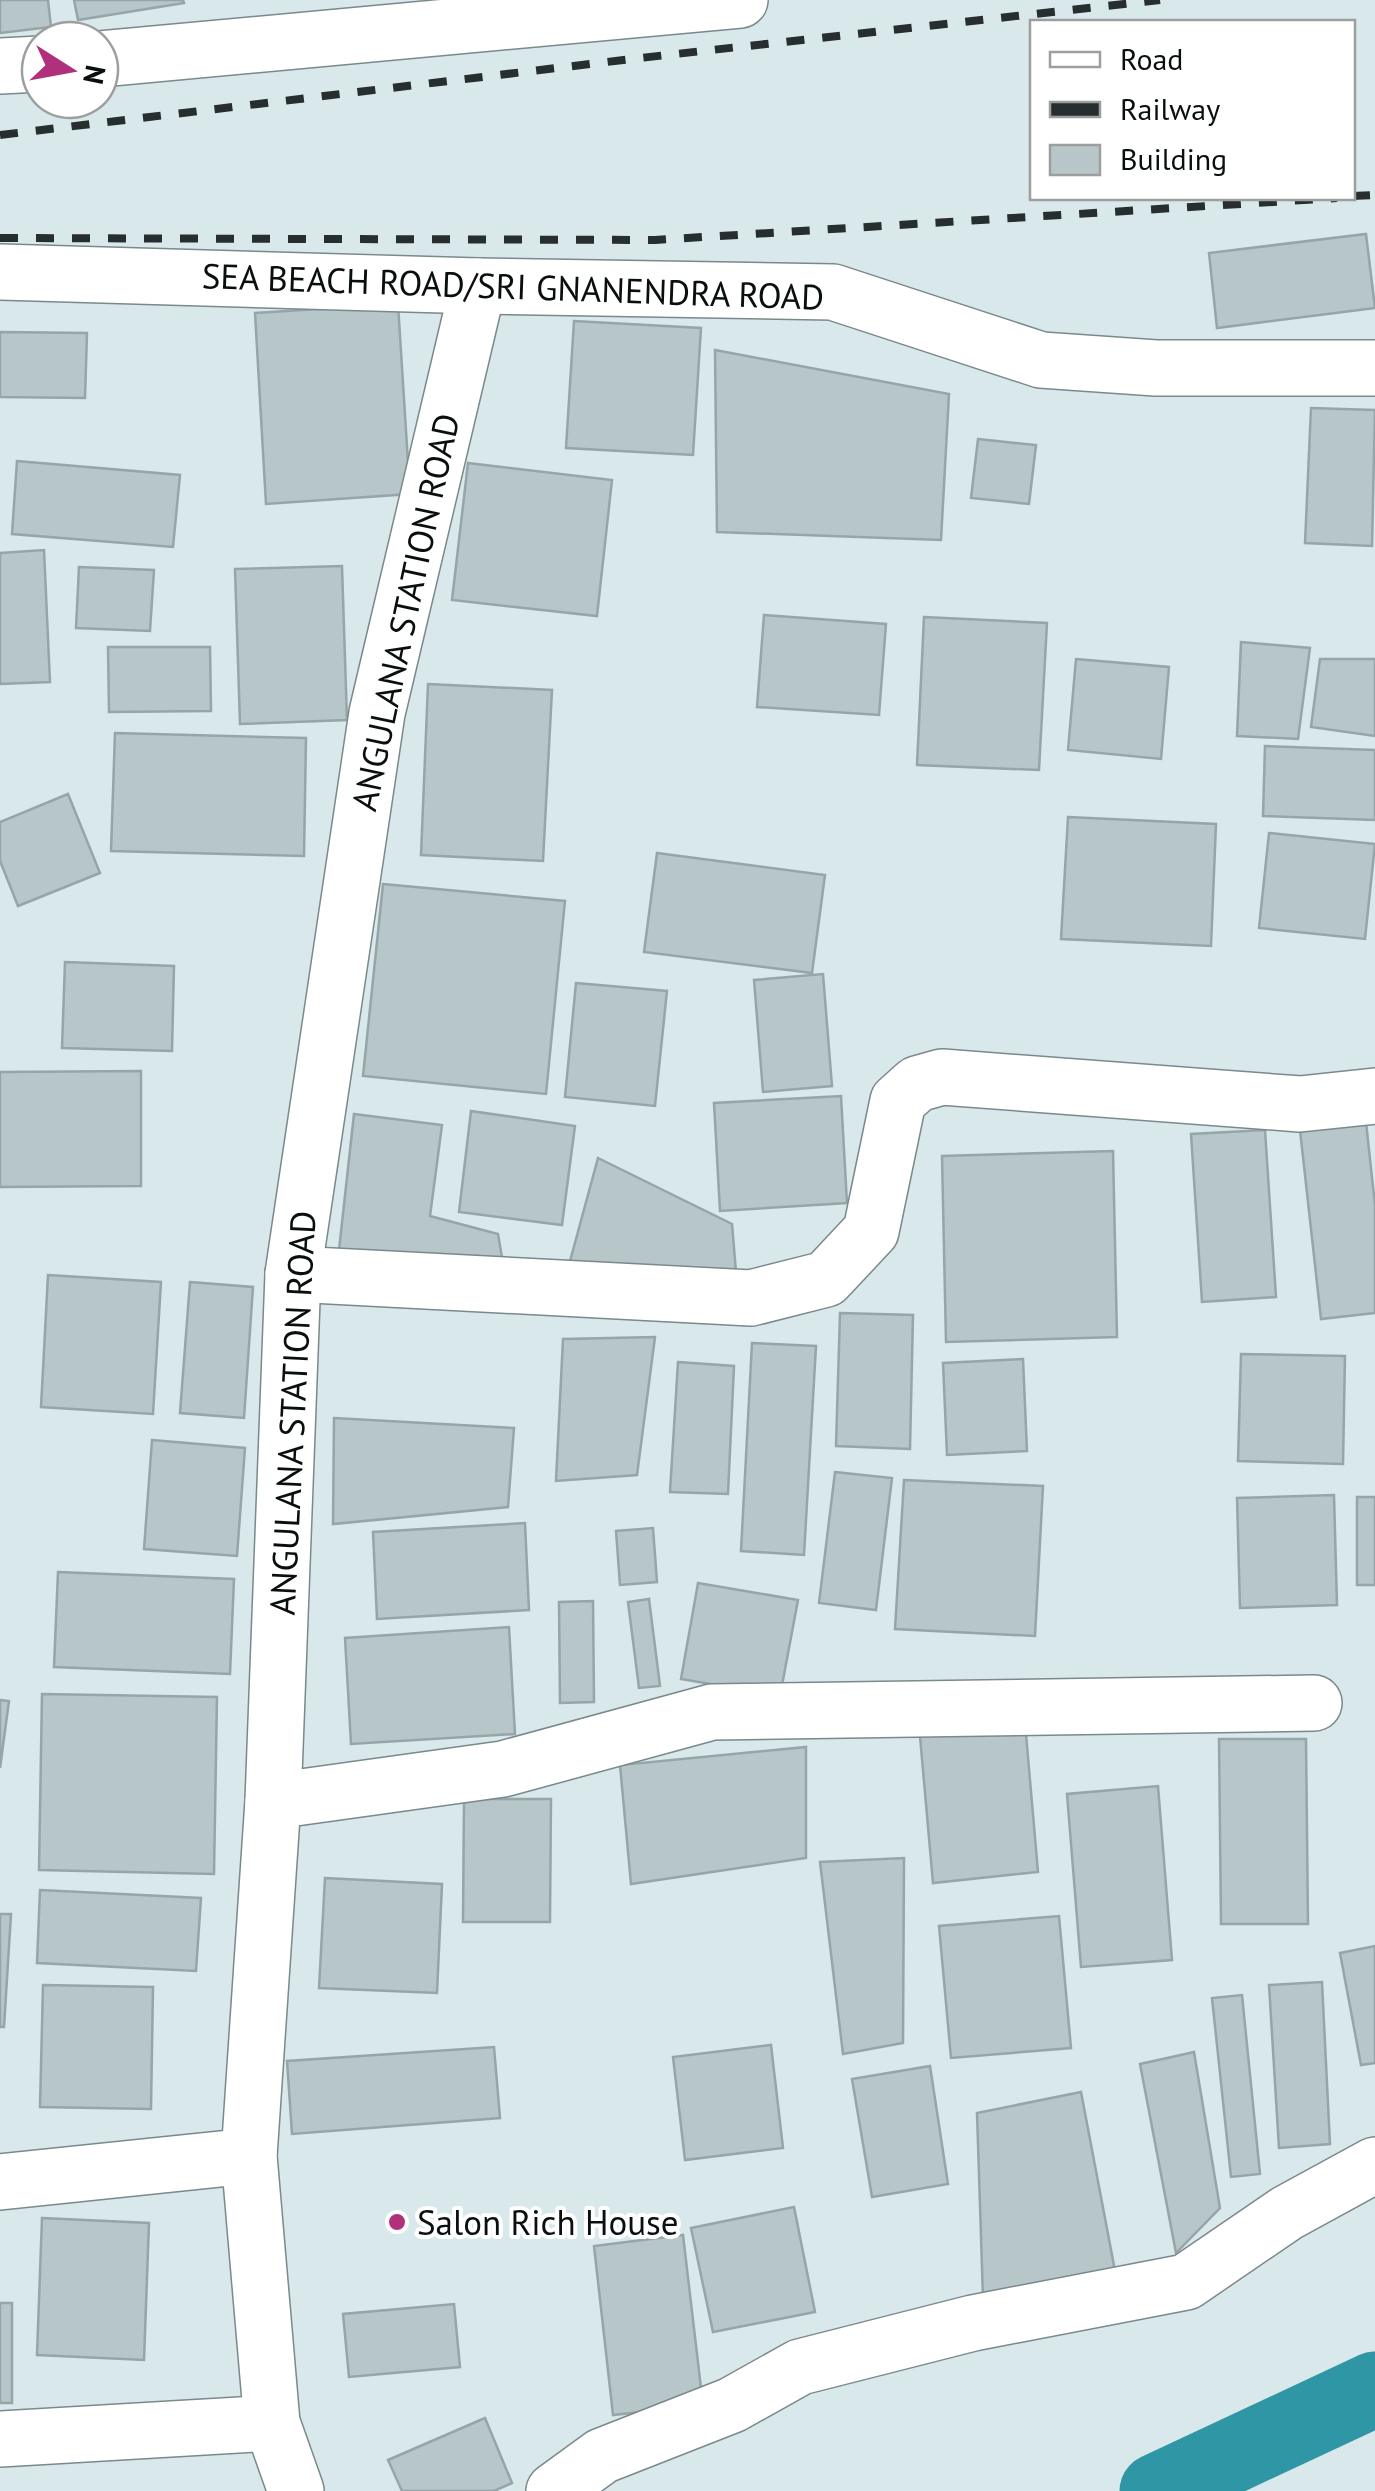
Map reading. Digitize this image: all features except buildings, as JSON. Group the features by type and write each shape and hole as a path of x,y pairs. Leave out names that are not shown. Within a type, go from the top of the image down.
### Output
{"street":[{"path":"120,57 740,0"},
{"name":"SEA BEACH ROAD/SRI GNANENDRA ROAD","path":"0,272 833,292 1041,360 1156,368 1375,368"},
{"name":"ANGULANA STATION ROAD","path":"296,2491 272,2423 249,2156 273,1801 293,1274 377,713 478,286"},
{"path":"293,1274 751,1298 826,1278 871,1232 898,1101 918,1084 942,1077 1300,1104 1375,1096"},
{"path":"273,1801 503,1769 712,1712 1314,1703"},
{"path":"0,2182 249,2156"},
{"path":"554,2491 602,2456 732,2404 800,2367 974,2323 1186,2282 1287,2213 1375,2165"},
{"path":"0,2439 272,2423"}],"waterway":[{"path":"1157,2491 1375,2389"}],"railway":[{"path":"0,135 1160,0"},
{"path":"1355,196 1375,195"},
{"path":"0,238 655,240 1305,200"}],"place":[{"name":"Salon Rich House","path":"397,2222"}]}
